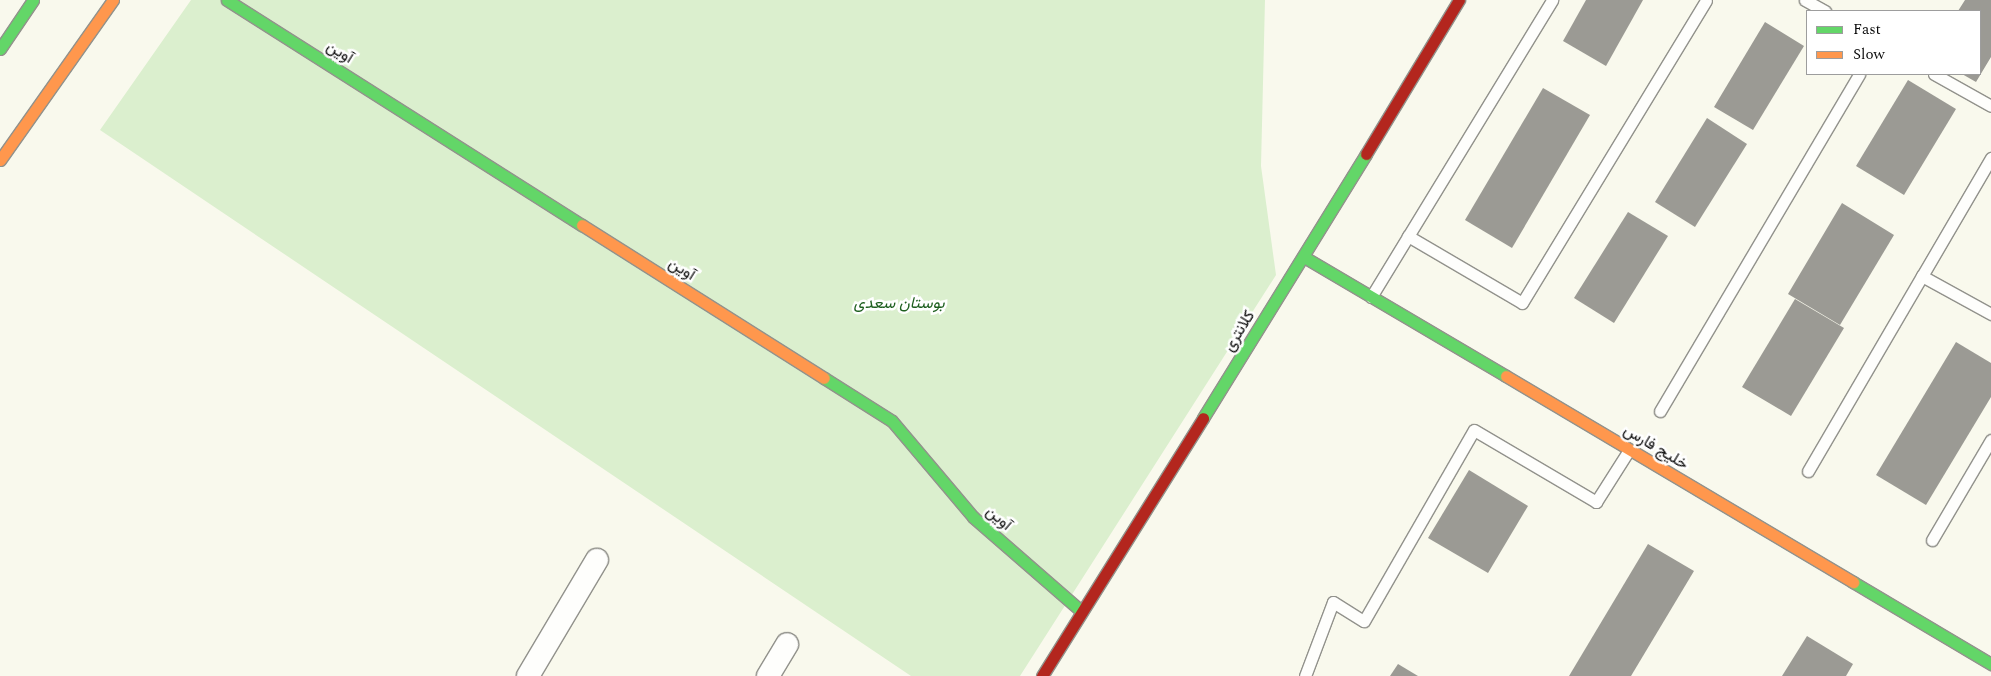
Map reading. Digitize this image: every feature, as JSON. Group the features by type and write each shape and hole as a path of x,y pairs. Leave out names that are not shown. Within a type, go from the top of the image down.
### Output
{"street":[{"path":"0,49 33,0"},
{"path":"0,160 113,0"},
{"name":"آوین","path":"227,0 892,422 973,517 1081,611"},
{"name":"کلانتری","path":"1042,676 1304,258 1459,0"},
{"name":"خلیج فارس","path":"1304,258 1991,665"},
{"path":"528,676 597,560"},
{"path":"768,676 787,644"}],"lane":[{"path":"1371,297 1552,0"},
{"path":"1408,236 1522,303 1706,0"},
{"path":"1805,0 1823,10"},
{"path":"1660,411 1858,75"},
{"path":"1936,75 1991,106"},
{"path":"1808,471 1991,158"},
{"path":"1922,276 1991,314"},
{"path":"1305,676 1333,602 1364,621 1474,430 1596,502 1629,450"},
{"path":"1932,540 1991,440"},
{"path":"1985,676 1991,665"}],"green space":[{"name":"بوستان سعدی","path":"191,0 1265,0 1261,166 1276,275 1020,676 911,676 100,130"}],"building":[{"path":"1586,0 1643,0 1606,66 1563,41"},
{"path":"1965,0 1991,0 1991,57 1981,74 1981,10 1959,10"},
{"path":"1765,22 1804,46 1753,130 1714,107"},
{"path":"1964,75 1980,75 1976,82"},
{"path":"1908,80 1956,109 1904,195 1856,166"},
{"path":"1543,88 1590,115 1512,248 1465,220"},
{"path":"1707,118 1747,144 1695,227 1655,202"},
{"path":"1842,203 1894,235 1840,325 1788,294"},
{"path":"1628,212 1668,236 1614,323 1574,298"},
{"path":"1795,299 1844,328 1791,416 1742,387"},
{"path":"1956,342 1991,363 1991,397 1926,505 1876,475"},
{"path":"1469,470 1528,506 1488,573 1428,538"},
{"path":"1648,544 1694,571 1631,676 1569,676"},
{"path":"1807,636 1853,664 1846,676 1782,676"},
{"path":"1398,664 1418,676 1390,676"}],"traffic: fast":[{"path":"0,49 33,0"},
{"path":"227,0 582,225"},
{"path":"1203,418 1366,154"},
{"path":"1304,257 1506,376"},
{"path":"824,378 892,421 973,517 1081,611"},
{"path":"1853,582 1991,664"}],"traffic: slow":[{"path":"0,160 113,0"},
{"path":"582,225 824,378"},
{"path":"1506,376 1853,582"}],"traffic: jam":[{"path":"1366,154 1459,0"},
{"path":"1042,676 1203,418"}]}
